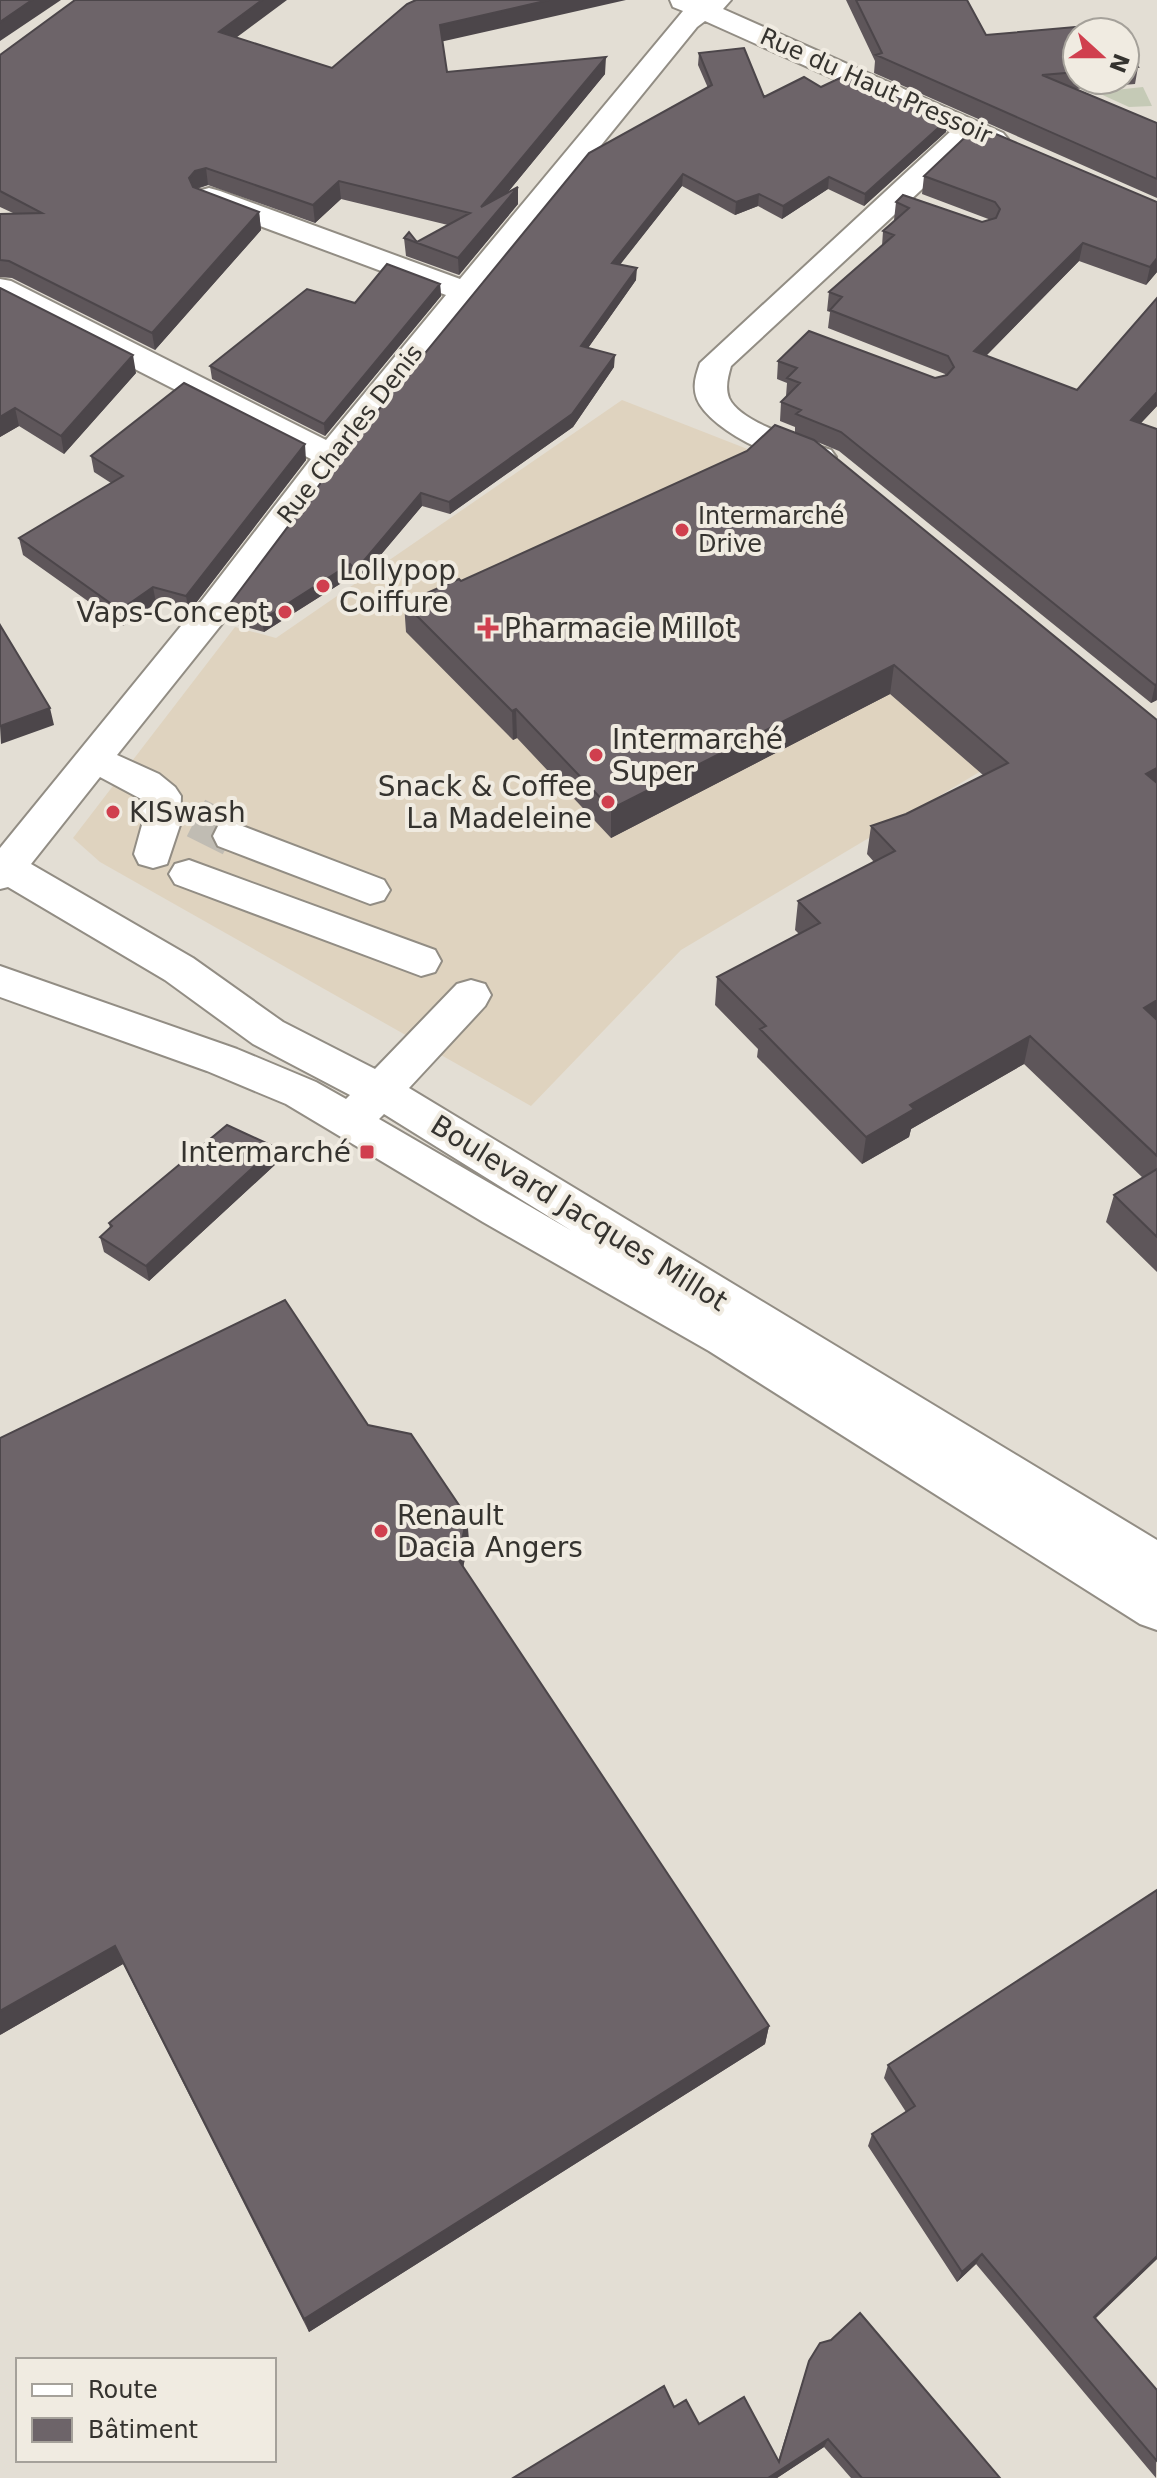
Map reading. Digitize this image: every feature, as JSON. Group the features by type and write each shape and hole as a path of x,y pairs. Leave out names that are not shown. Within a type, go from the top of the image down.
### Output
{"street":[{"name":"Rue du Haut Pressoir","path":"701,3 1024,152"},
{"name":"Rue Charles Denis","path":"2,869 216,607 331,456 464,291 701,3"},
{"path":"843,474 825,460 738,425 717,408 708,385 716,363 779,324 894,197 970,129"},
{"path":"209,197 464,291"},
{"path":"894,197 929,210"},
{"path":"0,288 331,456"},
{"path":"91,760 136,776 196,818"},
{"path":"153,854 161,825 162,796"},
{"path":"232,836 370,890"},
{"name":"Boulevard Jacques Millot","path":"2,869 179,969 365,1106 498,1210 725,1338 1157,1608"},
{"path":"189,874 421,961"},
{"name":"Boulevard Jacques Millot","path":"0,981 222,1060 301,1093 365,1106 1157,1566"},
{"path":"365,1106 471,995"}],"shaded area":[{"path":"622,400 814,475 1090,706 681,950 531,1106 100,862 73,838 235,627 276,638"}],"green space":[{"path":"1141,87 1152,106 1129,107 1105,96 1141,96"}],"building":[{"path":"0,0 32,0 0,22"},
{"path":"75,0 262,0 219,32 332,68 407,4 416,0 549,0 440,25 447,72 606,57 481,207 518,187 458,258 404,238 409,232 417,242 470,213 339,181 313,205 206,168 195,171 189,178 193,187 259,212 152,333 9,261 0,260 0,214 42,213 0,191 0,55"},
{"path":"856,0 967,0 986,35 1061,28 1061,73 1042,75 1061,83 1061,96 1092,96 1157,123 1157,179 876,55 882,53"},
{"path":"744,48 764,97 804,77 821,87 846,75 947,120 865,194 829,177 783,206 759,194 736,202 683,174 612,263 637,268 581,346 615,355 572,414 449,502 421,493 356,570 350,564 262,620 226,609 344,452 589,153 712,85 699,53"},
{"path":"977,126 1157,202 1157,258 1150,267 1083,243 974,351 1077,390 1157,298 1157,392 1131,420 1157,429 1155,685 841,432 796,414 801,410 781,402 800,383 787,378 797,368 778,361 809,331 935,378 947,375 954,367 948,356 830,310 842,297 829,292 894,235 883,231 909,208 896,202 903,195 982,222 996,218 1000,209 995,202 924,176"},
{"path":"387,264 440,284 324,424 210,366 307,289 355,303"},
{"path":"0,288 133,355 61,436 15,408 0,417"},
{"path":"184,383 305,444 186,596 153,587 120,610 19,538 123,476 91,456"},
{"path":"775,425 814,440 1157,720 1157,768 1146,774 1157,783 1157,1000 1144,1008 1157,1020 1157,1156 1030,1036 910,1105 914,1109 866,1137 760,1029 766,1026 717,977 820,923 798,901 895,851 871,826 906,814 1008,763 894,665 611,809 516,709 512,711 404,603 459,579 461,581 747,451"},
{"path":"0,625 50,708 0,726"},
{"path":"227,1125 275,1147 146,1266 100,1237 112,1226 109,1223"},
{"path":"1157,1169 1157,1237 1114,1195"},
{"path":"285,1300 368,1425 411,1434 467,1517 458,1559 769,2026 304,2319 115,1946 0,2011 0,1438"},
{"path":"1157,1890 1157,2256 1094,2317 1157,2390 1157,2461 982,2254 962,2272 872,2134 915,2106 888,2065"},
{"path":"860,2313 1000,2478 862,2478 828,2439 768,2478 513,2478 664,2386 674,2407 686,2400 699,2424 744,2397 779,2462 809,2361 820,2343 831,2340"}],"tunnel":[{"path":"196,818 232,836"}],"place":[{"name":"Intermarché Drive","path":"682,530"},
{"name":"Lollypop Coiffure","path":"323,586"},
{"name":"Vaps-Concept","path":"285,612"},
{"name":"Pharmacie Millot","path":"488,628"},
{"name":"Intermarché Super","path":"596,755"},
{"name":"Snack & Coffee La Madeleine","path":"608,802"},
{"name":"KISwash","path":"113,812"},
{"name":"Intermarché","path":"367,1152"},
{"name":"Renault Dacia Angers","path":"381,1531"}]}
